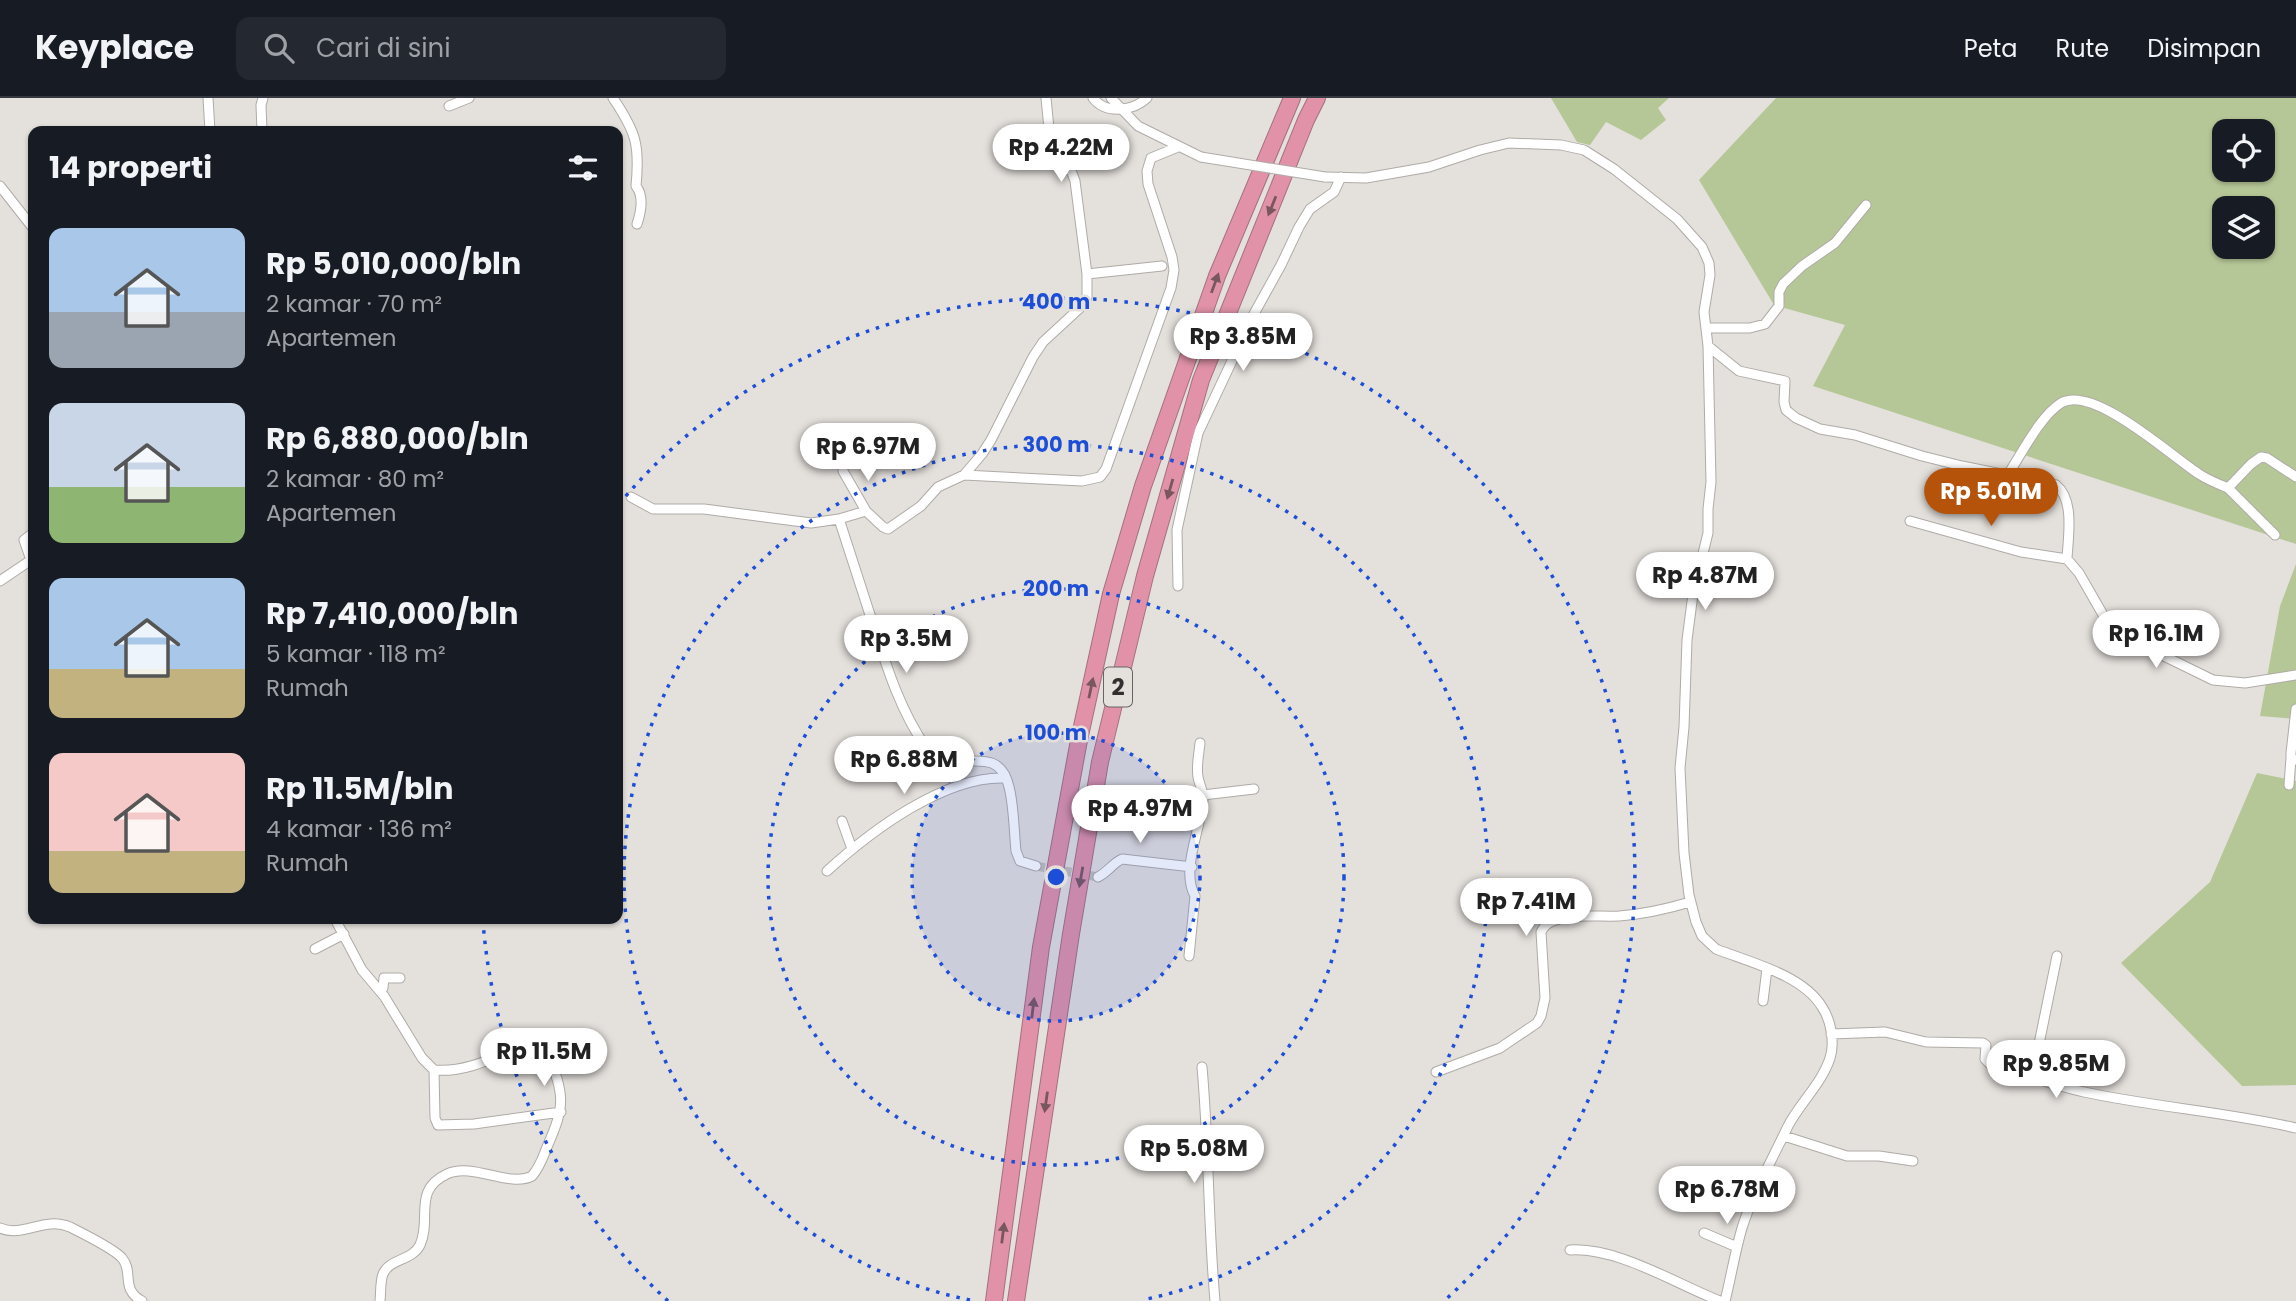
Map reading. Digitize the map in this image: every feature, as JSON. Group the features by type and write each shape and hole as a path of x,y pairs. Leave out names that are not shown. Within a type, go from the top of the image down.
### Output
{"highway":[{"name":"2","path":"994,1301 1041,947 1077,752 1111,594 1143,486 1217,276 1292,98"},
{"name":"2","path":"1016,1301 1071,934 1100,762 1145,576 1201,380 1317,98"}],"street":[{"path":"208,98 210,126"},
{"path":"262,126 263,98"},
{"path":"449,106 469,98"},
{"path":"605,98 614,100 637,142 636,186 641,204 638,224"},
{"path":"843,471 866,511 883,527 890,528 921,506 938,487 964,475 991,440 1043,342 1085,301 1088,292 1087,274 1075,181 1050,139 1046,98"},
{"path":"1093,98 1102,106 1120,109 1140,105 1146,98"},
{"path":"1111,98 1138,126 1201,157 1325,177 1366,178 1429,167 1480,150 1516,142 1552,144 1584,150 1614,169 1686,227 1702,247 1709,263 1710,275 1704,312 1708,346 1711,487 1707,537 1693,594 1687,640 1680,762 1684,853 1690,902 1699,930 1712,946 1799,984 1813,995 1825,1012 1832,1048 1830,1060 1799,1107 1746,1217 1722,1301 1603,1253 1570,1250"},
{"path":"964,475 1082,481 1100,477 1106,469 1171,288 1174,270 1148,184 1147,171 1151,158 1178,147"},
{"path":"1178,586 1177,530 1198,433 1299,227 1310,209 1334,192 1341,177"},
{"path":"0,186 28,222"},
{"path":"1706,328 1756,328 1765,324 1779,306 1779,292 1783,284 1802,266 1835,243 1866,205"},
{"path":"1087,274 1162,266"},
{"path":"1708,346 1739,371 1785,381 1785,408 1792,415 1825,431 1855,435 1922,456 2007,476 2050,482 2061,489 2068,509 2067,559"},
{"path":"2007,476 2045,419 2060,404 2075,399 2100,405 2116,414 2202,476 2228,488 2275,535"},
{"path":"2228,488 2261,457 2267,458 2296,477"},
{"path":"631,497 653,509 704,509 811,523 866,511"},
{"path":"839,519 883,658 901,705 934,758 948,763 979,760 994,764 1004,773 1009,787 1016,851 1020,861 1036,866"},
{"path":"1910,521 2021,551 2067,559 2079,573 2106,620 2123,636 2213,680 2245,683 2296,675"},
{"path":"0,581 28,562"},
{"path":"2289,785 2294,759 2296,709"},
{"path":"1189,956 1195,896 1190,888 1195,834 1203,794 1198,779 1200,743"},
{"path":"827,871 886,822 941,793 978,779 1006,778"},
{"path":"1203,794 1254,789"},
{"path":"842,821 852,849"},
{"path":"1098,877 1107,873 1122,859 1192,867"},
{"path":"1436,1072 1500,1048 1537,1023 1545,998 1541,932 1545,925 1561,919 1655,912 1690,902"},
{"path":"338,924 362,970 380,990 422,1058 434,1070 453,1071 468,1068 527,1044 537,1043 545,1047 561,1093 561,1112 540,1164 532,1176 519,1179 455,1171 433,1183 424,1202 420,1244 410,1256 386,1269 380,1301"},
{"path":"315,949 344,934"},
{"path":"2032,1078 2057,956"},
{"path":"1763,1001 1767,969"},
{"path":"380,990 383,988 384,978 400,978"},
{"path":"1831,1034 1885,1032 1926,1042 1983,1043 1986,1045 1987,1062 2032,1078 2087,1092 2181,1110 2214,1112 2296,1128"},
{"path":"1202,1067 1207,1123 1209,1244 1214,1301"},
{"path":"434,1070 435,1118 438,1125 474,1124 561,1112"},
{"path":"1784,1136 1847,1156 1879,1156 1913,1161"},
{"path":"0,1228 17,1231 47,1224 72,1228 121,1257 126,1265 130,1290 142,1301"},
{"path":"1704,1233 1737,1247"}],"green space":[{"path":"1551,98 1669,98 1658,108 1666,120 1641,140 1606,122 1590,145 1577,142"},
{"path":"1776,98 2296,98 2296,544 1813,386 1845,325 1774,305 1699,180"},
{"path":"2296,564 2296,719 2260,716 2280,606"},
{"path":"2257,773 2296,781 2296,1085 2242,1086 2121,963 2210,882"}],"tunnel":[{"path":"1036,866 1098,877"}]}
